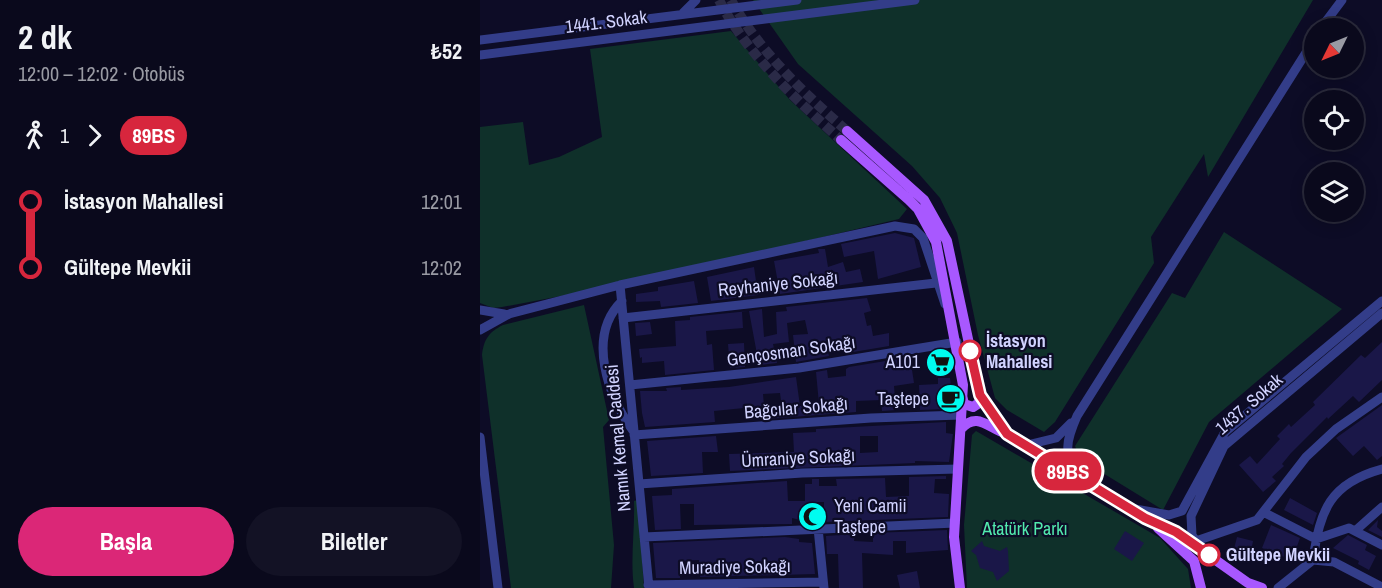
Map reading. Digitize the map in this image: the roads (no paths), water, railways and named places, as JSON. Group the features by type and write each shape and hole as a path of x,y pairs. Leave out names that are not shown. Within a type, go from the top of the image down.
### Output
{"main road":[{"path":"960,588 955,523 961,429 961,415 962,395 963,385 957,342 936,242 922,215 909,200 844,136 924,200 947,241 980,395 979,403 973,407 964,404 962,395"},
{"path":"980,395 1007,434"},
{"path":"961,429 970,421 976,420 1007,434 1129,507 1194,561 1201,588"},
{"path":"1145,518 1198,545 1248,583 1262,588"}],"street":[{"path":"681,15 696,0"},
{"name":"1441. Sokak","path":"480,40 797,0"},
{"name":"1441. Sokak","path":"480,55 915,0"},
{"path":"1327,18 1335,4 1342,0"},
{"path":"1084,481 1067,453 1067,442 1077,416 1304,56"},
{"path":"509,314 480,312 480,329 509,314 620,285 895,226 914,230 923,238 936,283 953,323"},
{"name":"Reyhaniye Sokağı","path":"623,318 936,283"},
{"name":"Namık Kemal Caddesi","path":"620,285 648,586"},
{"path":"622,301 613,310 606,323 604,357 616,406 634,434"},
{"path":"1129,507 1152,514 1182,511 1225,432 1382,301"},
{"name":"1437. Sokak","path":"1198,545 1191,528 1191,516 1224,446 1382,313"},
{"name":"Gençosman Sokağı","path":"630,385 799,368 957,342"},
{"path":"1198,545 1257,520 1265,513 1306,456 1336,429 1382,397"},
{"name":"Bağcılar Sokağı","path":"634,434 871,418 961,415"},
{"path":"1027,445 1056,438 1077,416"},
{"path":"480,437 498,588"},
{"name":"Ümraniye Sokağı","path":"639,484 802,473 958,469"},
{"path":"1278,588 1313,560 1319,522 1329,501 1361,475 1382,469"},
{"path":"1355,531 1382,507"},
{"path":"1265,513 1316,538 1349,528 1382,545"},
{"path":"644,537 955,523"},
{"path":"818,528 824,585"},
{"path":"1313,560 1334,562 1382,587"},
{"name":"Muradiye Sokağı","path":"648,586 824,585"}],"tunnel":[{"path":"719,0 730,20 758,57 790,92 841,140"},
{"path":"731,0 755,37 783,70 847,131"}],"place":[{"name":"İstasyon Mahallesi","path":"970,351"},
{"name":"A101","path":"941,362"},
{"name":"Taştepe","path":"950,399"},
{"name":"Yeni Camii Taştepe","path":"813,516"},
{"name":"Gültepe Mevkii","path":"1209,555"}],"park label":[{"name":"Atatürk Parkı","path":"1025,529"}]}
